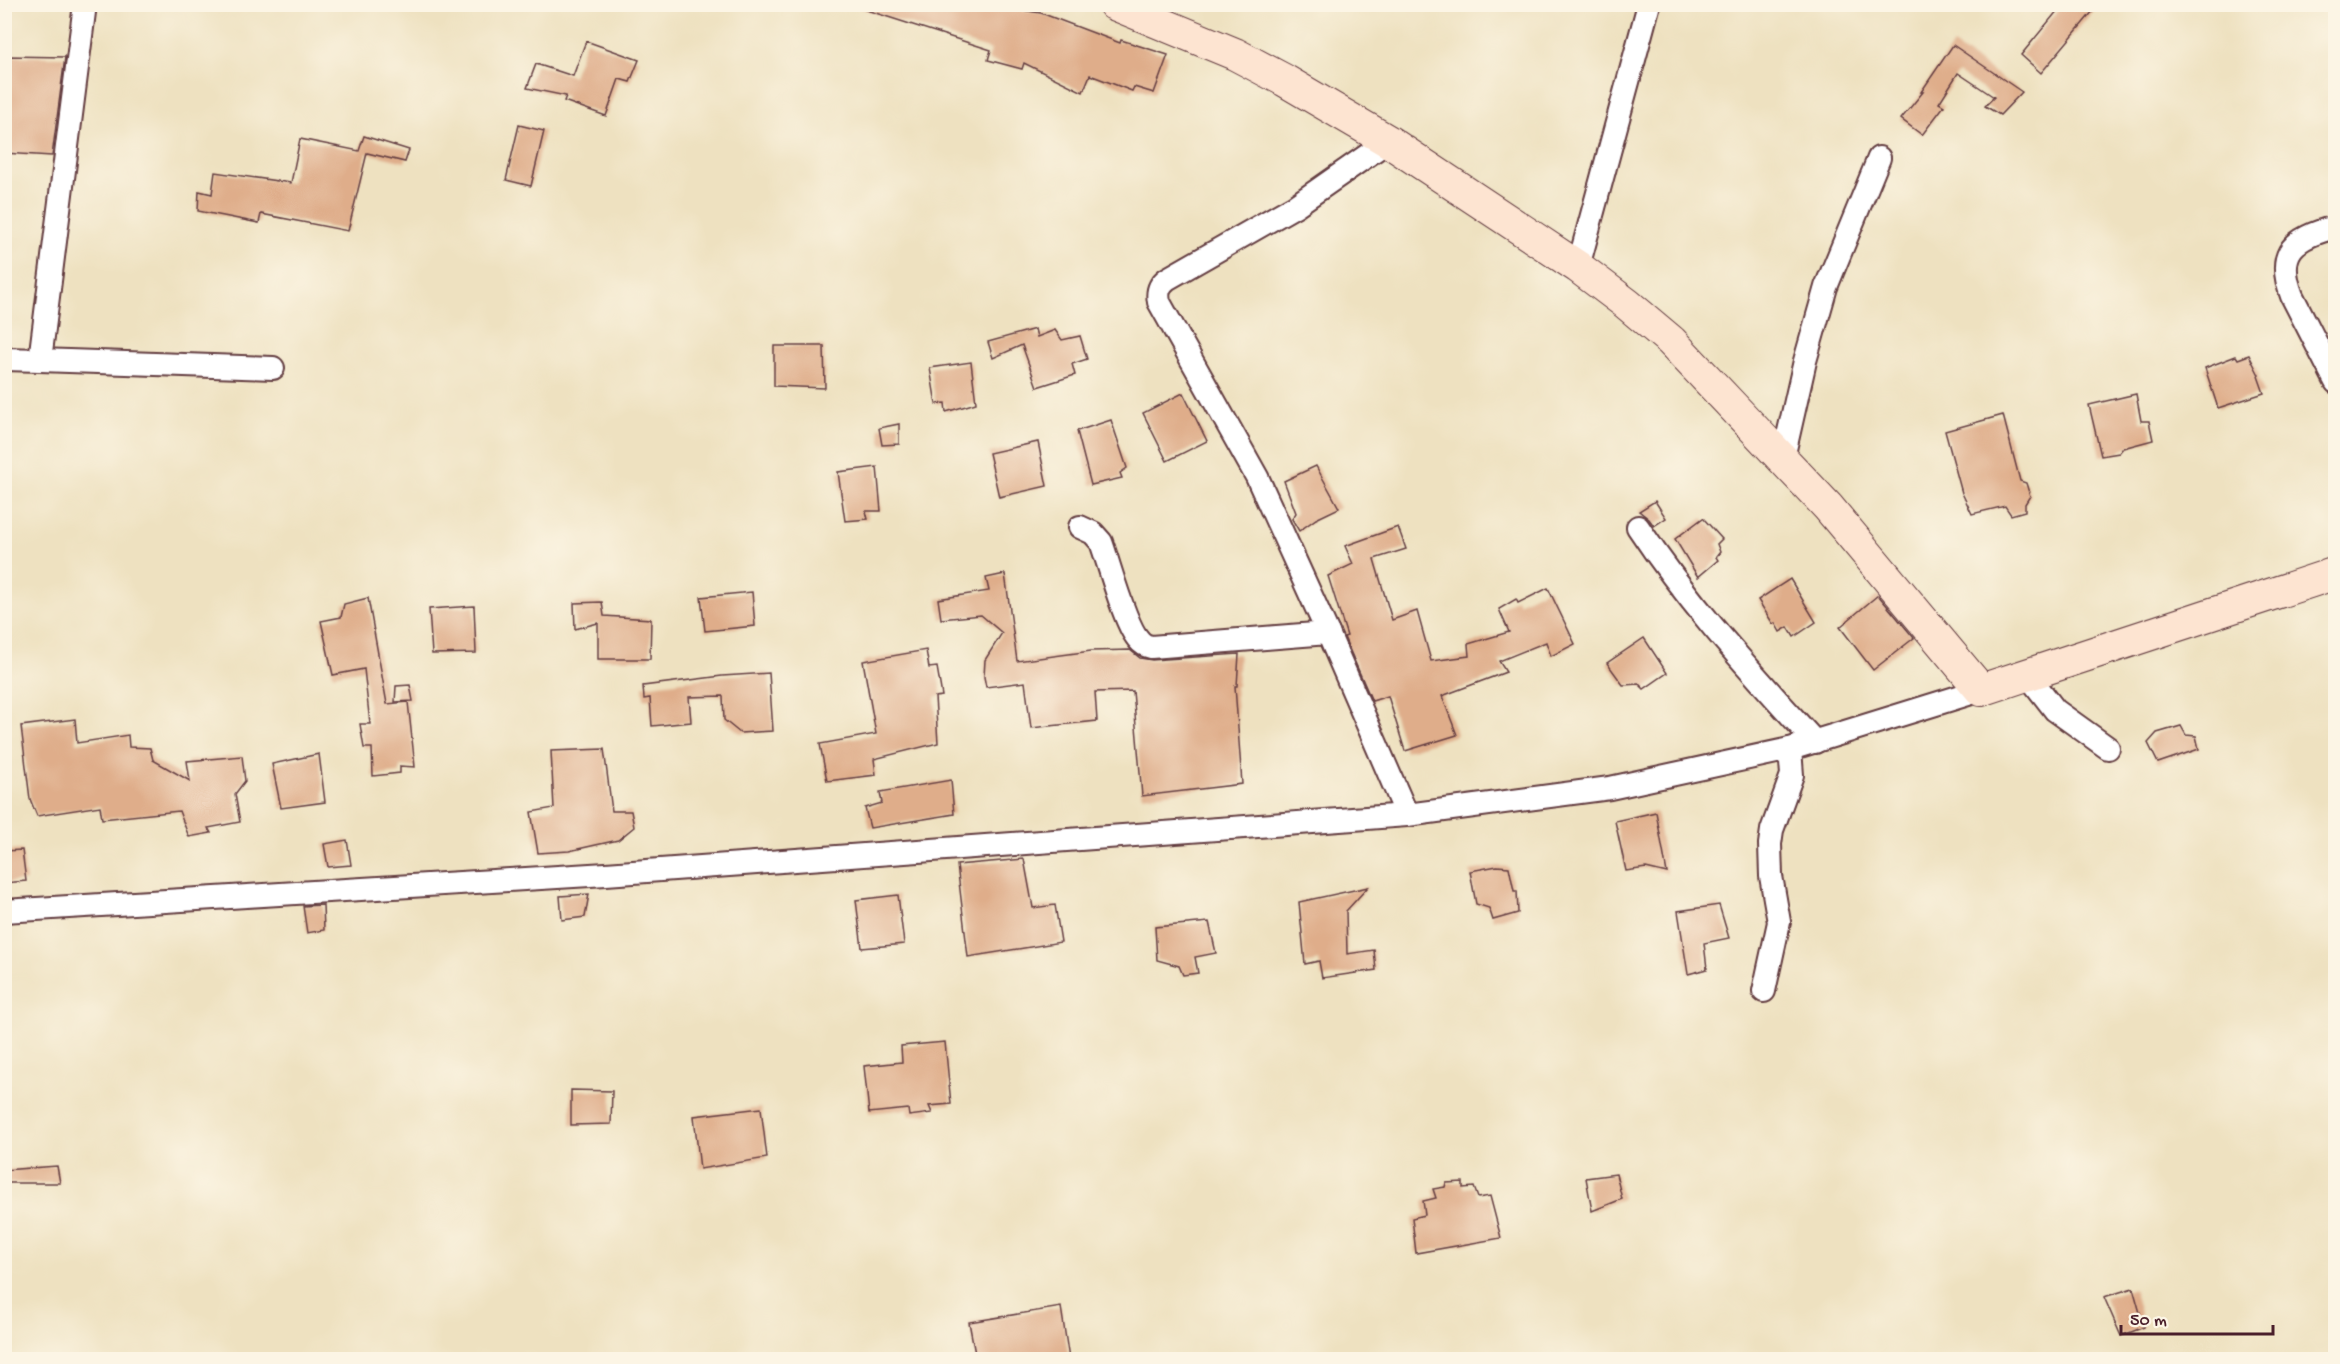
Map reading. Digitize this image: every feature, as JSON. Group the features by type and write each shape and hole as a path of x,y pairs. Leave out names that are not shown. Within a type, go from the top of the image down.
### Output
{"main road":[{"path":"1114,4 1235,54 1388,141 1578,267 1627,304 1671,341 1828,507 1981,690 2336,573"}],"street":[{"path":"40,360 84,4"},
{"path":"1578,267 1648,4"},
{"path":"1388,141 1295,206 1167,279 1159,290 1159,302 1257,477 1407,815"},
{"path":"1783,458 1805,361 1826,287 1879,158"},
{"path":"2336,227 2316,232 2292,247 2285,263 2286,281 2292,296 2336,382"},
{"path":"4,359 273,368"},
{"path":"1080,526 1101,542 1126,614 1137,639 1143,644 1151,647 1328,633"},
{"path":"1638,527 1670,575 1693,604 1815,742"},
{"path":"2027,675 2055,710 2108,748"},
{"path":"4,911 606,874 1407,815 1610,788 1790,749 1981,690"},
{"path":"1764,991 1779,922 1771,876 1770,843 1772,830 1792,775 1790,749"}],"building":[{"path":"861,4 1022,4 1022,10 1041,13 1120,43 1121,40 1168,55 1154,93 1134,87 1132,91 1090,75 1083,92 1024,63 1022,69 988,60 991,50 860,8"},
{"path":"2063,4 2099,4 2041,73 2021,55"},
{"path":"586,41 639,60 630,82 619,79 606,116 564,101 566,96 527,88 536,64 573,76"},
{"path":"1953,45 2022,92 2000,115 1985,106 1994,97 1958,73 1939,103 1944,106 1922,135 1901,119 1923,92 1921,92"},
{"path":"4,56 65,57 52,156 4,153"},
{"path":"519,125 544,131 531,186 506,180"},
{"path":"364,136 409,150 405,162 367,153 348,231 261,214 259,223 198,211 199,191 212,194 215,172 291,183 300,139 359,151"},
{"path":"1035,329 1037,337 1055,330 1062,340 1080,336 1087,359 1072,364 1075,375 1037,387 1022,345 993,358 988,342"},
{"path":"774,346 824,346 825,388 774,386"},
{"path":"2249,355 2259,375 2264,393 2218,408 2205,368 2236,356 2238,359"},
{"path":"971,362 976,403 946,412 945,403 936,404 930,368"},
{"path":"1183,393 1207,441 1167,461 1143,413"},
{"path":"2136,394 2141,421 2149,421 2153,440 2123,448 2119,453 2101,456 2089,405"},
{"path":"2003,415 2020,481 2026,483 2030,496 2025,504 2025,511 2011,515 2005,506 1972,514 1962,493 1945,431"},
{"path":"1111,420 1127,468 1120,473 1122,478 1091,485 1077,431"},
{"path":"899,424 899,444 882,445 879,428"},
{"path":"1038,442 1047,486 999,497 989,453"},
{"path":"1316,466 1339,508 1316,519 1299,531 1292,519 1296,513 1284,481"},
{"path":"877,467 881,511 866,511 868,519 845,521 838,472"},
{"path":"1655,501 1666,518 1654,526 1639,511"},
{"path":"1703,518 1722,539 1717,544 1720,552 1716,557 1718,560 1698,577 1675,539"},
{"path":"1398,527 1406,549 1374,559 1392,620 1417,611 1431,661 1469,656 1468,644 1509,632 1499,609 1516,599 1518,603 1548,588 1575,644 1551,656 1546,642 1499,661 1506,672 1442,696 1457,735 1405,751 1388,696 1372,701 1344,637 1347,636 1328,576 1353,564 1345,546"},
{"path":"1005,574 1017,661 1091,651 1130,650 1140,658 1152,660 1239,654 1237,686 1235,686 1242,784 1142,796 1133,691 1095,692 1097,721 1031,728 1025,682 986,687 985,660 1002,633 981,615 941,619 938,599 989,591 986,578"},
{"path":"1790,579 1816,622 1794,637 1788,627 1780,632 1758,600"},
{"path":"752,592 755,626 705,631 701,597"},
{"path":"1878,595 1914,638 1873,670 1840,627"},
{"path":"368,598 387,704 408,702 415,767 400,766 400,773 373,776 372,748 364,748 360,724 370,724 364,669 333,675 321,621 341,617 344,604"},
{"path":"602,602 604,616 651,619 650,659 598,659 598,623 575,629 574,603"},
{"path":"474,606 476,653 432,654 429,609"},
{"path":"1644,638 1667,673 1644,689 1639,684 1623,685 1607,663"},
{"path":"926,650 929,668 937,667 942,696 935,697 938,743 874,759 876,775 827,781 820,744 876,734 863,661"},
{"path":"769,673 773,731 740,733 724,720 723,696 689,697 691,722 652,726 650,698 644,699 643,686 722,676"},
{"path":"410,685 413,701 395,702 396,686"},
{"path":"75,719 77,743 128,735 129,747 150,748 153,760 190,781 187,761 242,756 245,781 235,794 240,822 208,828 211,833 189,837 179,811 102,819 100,806 37,816 30,799 21,726"},
{"path":"2181,726 2186,735 2196,736 2199,749 2158,763 2148,743 2157,733"},
{"path":"604,749 612,811 631,811 634,827 618,840 569,851 538,853 531,812 554,808 551,751"},
{"path":"319,754 325,802 281,808 272,764"},
{"path":"951,780 954,814 870,828 865,808 882,803 880,792"},
{"path":"1656,812 1667,873 1646,868 1626,871 1615,821"},
{"path":"347,840 351,865 328,867 324,844"},
{"path":"22,850 26,881 4,883 4,851"},
{"path":"1024,859 1033,908 1055,905 1061,942 968,957 957,865"},
{"path":"1497,866 1509,867 1514,891 1517,891 1518,913 1493,920 1489,908 1476,904 1470,871"},
{"path":"1368,887 1346,911 1347,954 1374,950 1376,970 1322,978 1319,961 1305,964 1299,902"},
{"path":"589,894 585,917 562,920 560,896"},
{"path":"898,895 904,944 862,948 856,900"},
{"path":"323,905 324,930 307,933 303,906"},
{"path":"1719,905 1729,938 1704,943 1707,969 1688,974 1678,911"},
{"path":"1209,922 1216,953 1195,957 1198,973 1183,975 1179,966 1157,960 1155,927"},
{"path":"945,1042 951,1104 929,1106 932,1113 909,1116 908,1109 869,1113 864,1066 902,1062 901,1046"},
{"path":"571,1090 612,1091 611,1124 571,1125"},
{"path":"761,1108 767,1158 700,1169 694,1116"},
{"path":"57,1166 60,1183 4,1183 4,1170"},
{"path":"1616,1174 1622,1199 1592,1211 1586,1178"},
{"path":"1463,1182 1463,1188 1474,1187 1478,1198 1490,1196 1501,1238 1416,1253 1412,1218 1425,1215 1423,1201 1436,1198 1433,1189 1445,1187 1446,1183"},
{"path":"2133,1288 2144,1327 2121,1336 2104,1297"},
{"path":"1061,1307 1069,1359 976,1359 969,1322"}]}
